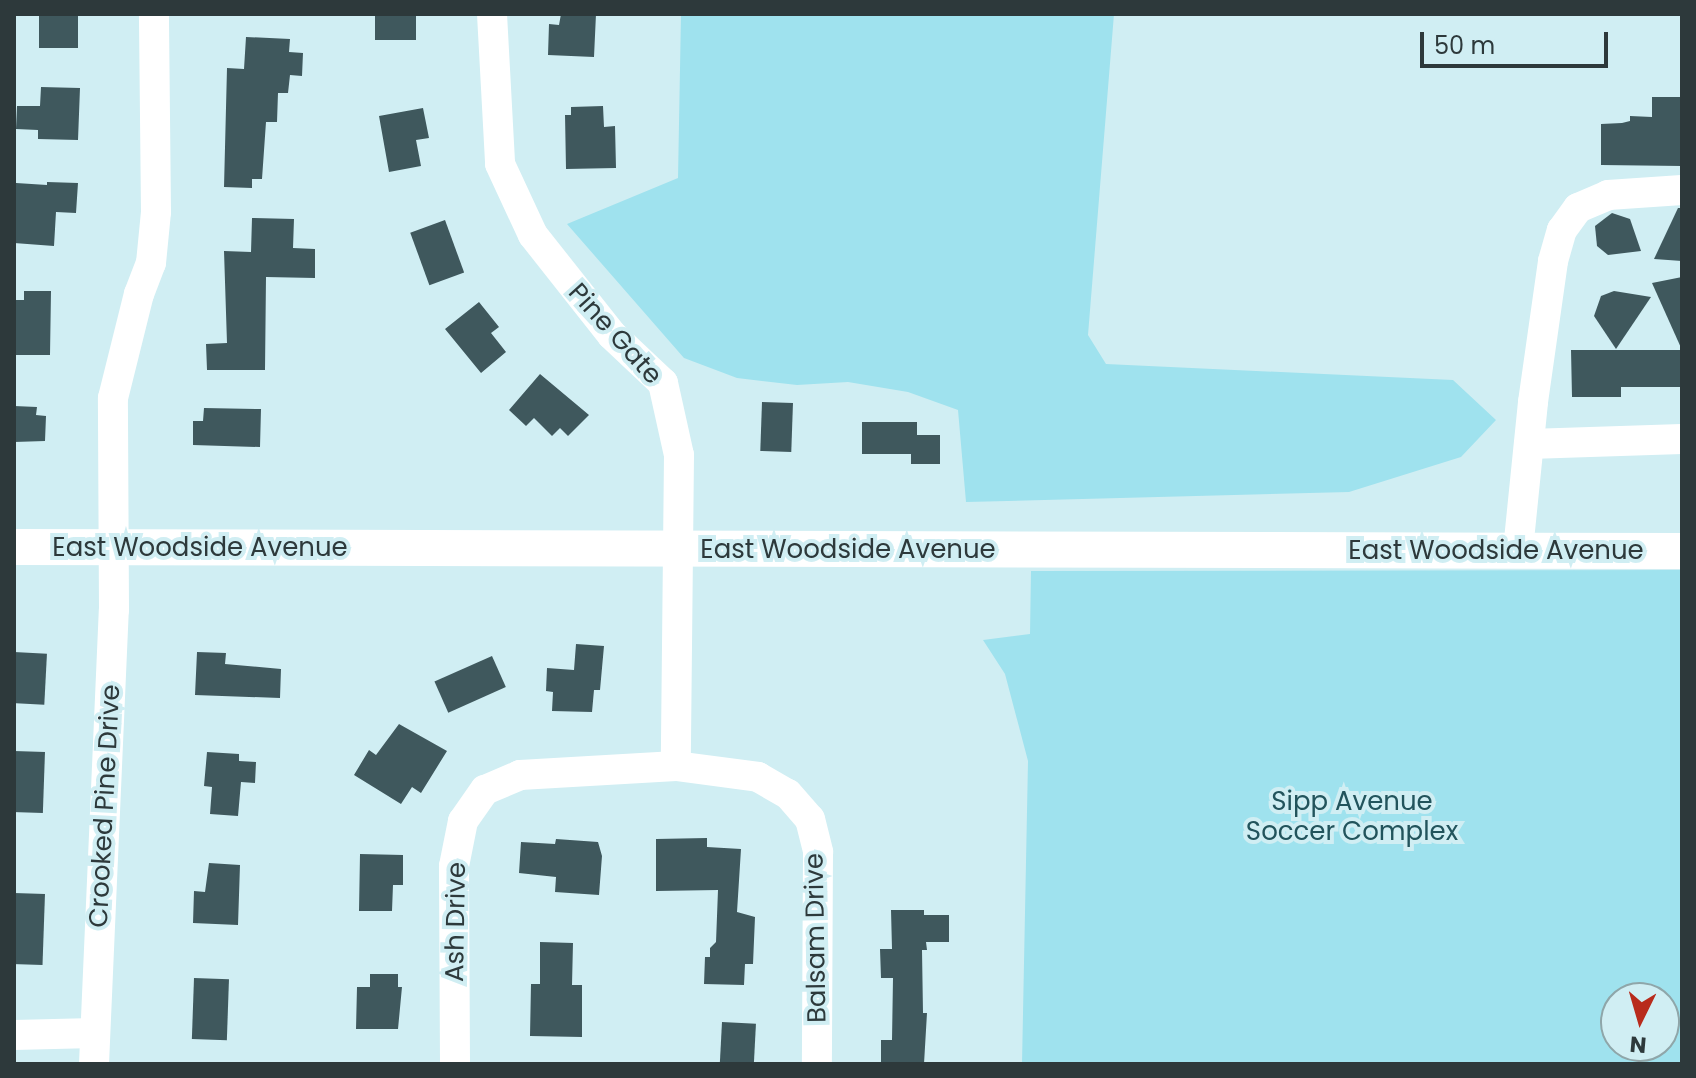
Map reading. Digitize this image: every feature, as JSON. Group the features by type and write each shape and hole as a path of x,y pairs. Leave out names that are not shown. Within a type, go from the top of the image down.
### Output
{"main road":[{"name":"East Woodside Avenue","path":"14,547 1682,551"}],"street":[{"name":"Crooked Pine Drive","path":"94,1064 114,548 113,398 135,306 151,263 156,212 154,14"},
{"name":"Pine Gate","path":"492,14 500,164 533,235 612,335 663,383 679,455 676,766"},
{"path":"1518,550 1553,261 1562,230 1578,208 1608,195 1682,190"},
{"path":"1529,444 1682,439"},
{"name":"Ash Drive","path":"455,1064 454,866 463,821 485,790 520,775 676,766"},
{"name":"Balsam Drive","path":"676,766 758,777 788,794 810,819 818,852 817,1064"},
{"path":"14,1035 94,1033"}],"green space":[{"path":"681,14 1114,14 1088,335 1106,364 1453,380 1496,420 1461,457 1349,492 966,502 958,410 908,392 848,382 797,385 737,378 684,358 567,224 678,178"},
{"name":"Sipp Avenue Soccer Complex","path":"1682,570 1682,1064 1022,1064 1028,761 1005,674 983,640 1030,634 1031,571"}],"building":[{"path":"39,14 78,14 78,48 39,48"},
{"path":"375,14 416,14 416,40 375,40"},
{"path":"561,14 596,14 594,57 548,55 549,24 559,25"},
{"path":"246,37 290,39 289,52 303,53 302,76 290,75 288,93 278,93 277,122 266,122 262,179 252,179 252,188 224,187 227,68 244,69"},
{"path":"41,87 80,88 78,140 38,139 38,130 16,129 17,106 40,106"},
{"path":"1652,97 1682,97 1682,166 1601,165 1601,124 1630,121 1630,116 1652,117"},
{"path":"603,106 604,127 615,126 616,168 566,169 565,115 571,115 571,107"},
{"path":"423,108 429,138 416,140 421,166 389,172 379,116"},
{"path":"47,182 78,183 76,213 56,212 54,246 14,243 16,183 47,185"},
{"path":"1678,208 1682,208 1682,261 1654,259"},
{"path":"1612,213 1630,219 1641,251 1608,255 1597,246 1595,226"},
{"path":"252,218 294,219 293,248 315,249 315,278 266,277 265,370 207,370 206,344 227,343 224,251 251,252"},
{"path":"445,220 464,273 429,285 410,233"},
{"path":"1682,277 1682,350 1652,283"},
{"path":"24,291 51,291 50,355 14,355 14,300 24,300"},
{"path":"1614,291 1651,297 1616,349 1594,316 1601,296"},
{"path":"479,302 499,327 491,333 506,352 481,373 445,329"},
{"path":"1571,350 1682,350 1682,387 1621,387 1621,397 1572,397"},
{"path":"540,374 589,415 568,436 560,428 552,436 534,418 526,426 509,410"},
{"path":"762,402 793,403 791,452 760,451"},
{"path":"14,406 37,407 36,415 46,416 45,441 14,442"},
{"path":"204,408 261,409 260,447 193,445 193,421 203,421"},
{"path":"862,422 917,422 917,435 940,435 940,464 911,464 911,454 862,454"},
{"path":"576,644 604,646 600,690 594,690 592,712 552,711 553,692 546,691 547,668 574,670"},
{"path":"14,652 47,654 44,705 14,703"},
{"path":"197,652 226,653 225,664 281,669 280,698 195,695"},
{"path":"492,656 506,687 448,713 434,682"},
{"path":"399,724 447,751 421,793 412,787 401,804 354,775 369,750 376,755"},
{"path":"14,751 45,752 43,813 14,812"},
{"path":"207,752 239,754 239,761 256,762 255,783 241,782 238,816 210,814 212,787 204,786"},
{"path":"707,838 707,847 741,849 737,912 755,917 753,964 745,964 744,985 704,984 705,957 710,957 710,948 716,942 718,890 656,891 656,839"},
{"path":"556,839 598,842 602,856 599,895 555,892 556,877 519,873 521,842 555,844"},
{"path":"360,854 403,855 403,885 393,885 392,911 359,911"},
{"path":"209,863 240,865 238,925 193,923 194,891 205,892"},
{"path":"14,893 45,894 43,965 14,964"},
{"path":"891,910 924,910 924,915 949,915 949,942 926,942 927,950 922,950 923,1013 927,1013 924,1064 881,1064 881,1040 892,1040 893,978 881,978 880,949 892,949"},
{"path":"540,942 573,943 572,985 582,985 582,1037 530,1036 531,984 540,984"},
{"path":"370,974 398,974 398,987 402,987 398,1029 356,1029 357,987 370,987"},
{"path":"194,978 229,979 227,1040 192,1039"},
{"path":"722,1022 756,1024 754,1064 720,1064"}]}
